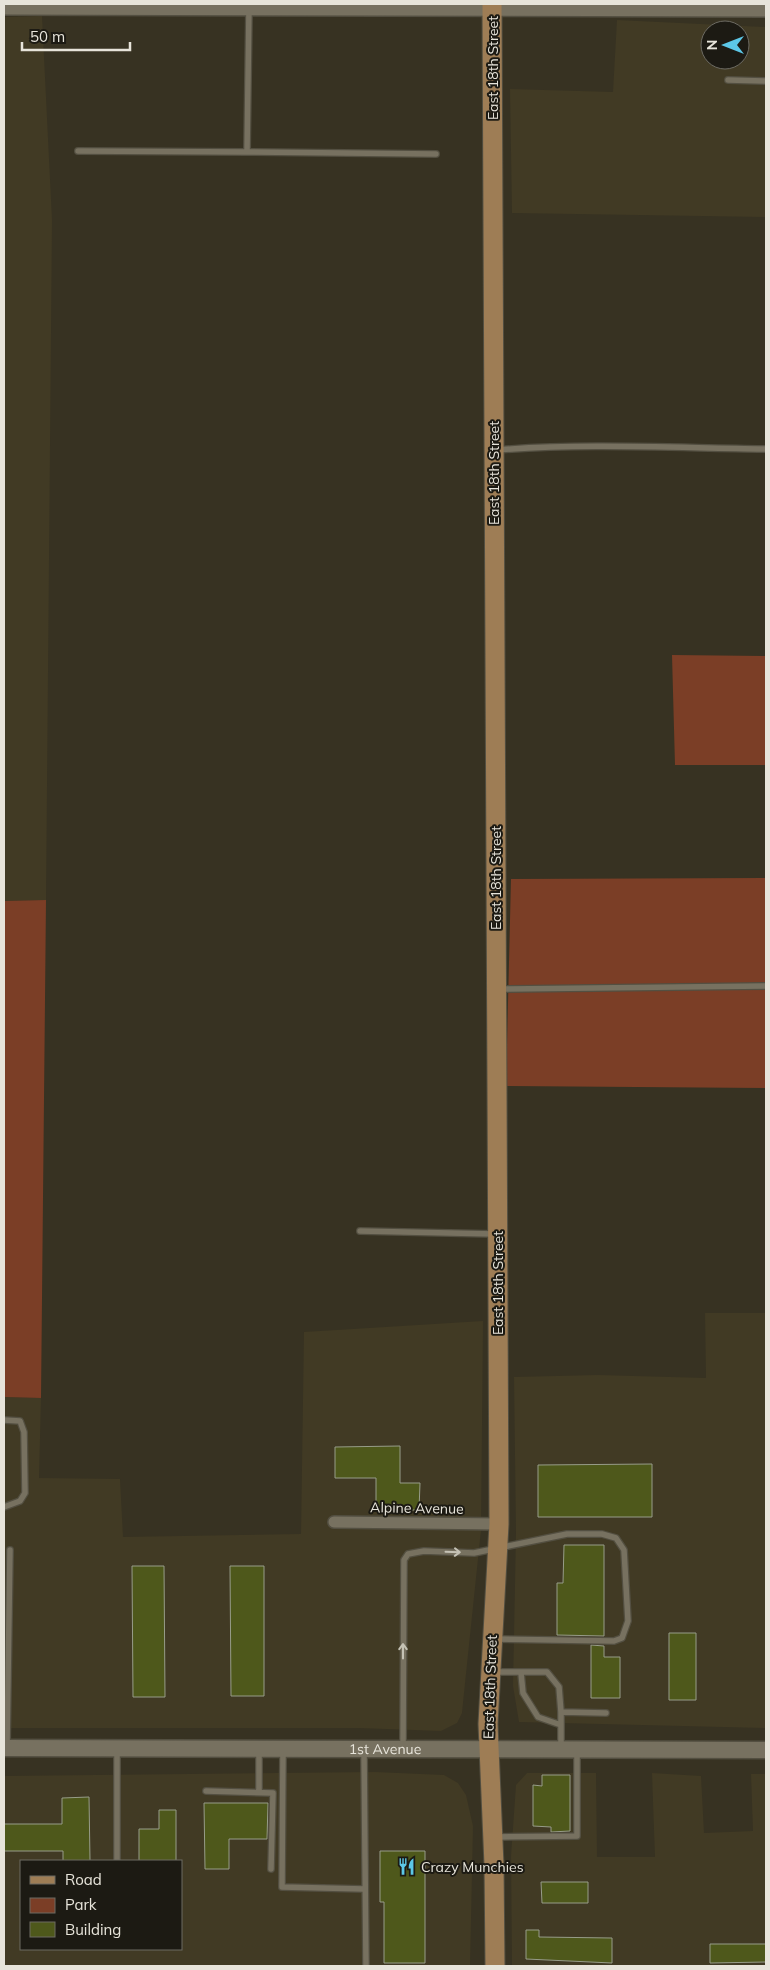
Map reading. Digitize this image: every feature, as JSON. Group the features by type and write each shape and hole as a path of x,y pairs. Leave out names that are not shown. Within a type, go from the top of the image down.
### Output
{"main road":[{"name":"East 18th Street","path":"492,7 499,1524 490,1672 488,1751 495,1966"},
{"name":"1st Avenue","path":"5,1748 488,1751 766,1750"}],"street":[{"path":"4,7 581,6 736,7 766,10"},
{"name":"Alpine Avenue","path":"334,1522 499,1524"}],"lane":[{"path":"247,152 249,8"},
{"path":"728,80 766,81"},
{"path":"78,151 436,154"},
{"path":"494,450 536,447 639,446 766,449"},
{"path":"496,990 766,986"},
{"path":"360,1231 498,1234"},
{"path":"4,1420 20,1422 24,1432 25,1493 20,1501 4,1507"},
{"path":"403,1749 404,1560 408,1554 424,1551 474,1553 567,1534 602,1534 616,1538 624,1550 628,1621 622,1638 614,1641 492,1639"},
{"path":"5,1748 6,1613 10,1550"},
{"path":"490,1672 547,1672 559,1687 562,1725 569,1751 577,1836 492,1837"},
{"path":"521,1673 523,1693 538,1718 562,1725"},
{"path":"562,1712 606,1713"},
{"path":"117,1748 117,1860"},
{"path":"260,1749 260,1792"},
{"path":"283,1749 282,1887 364,1889"},
{"path":"364,1749 366,1966"},
{"path":"206,1791 273,1793 271,1869"}],"shaded area":[{"path":"42,16 52,220 46,900 4,901 4,17"},
{"path":"617,20 700,24 700,70 750,70 750,26 766,27 766,217 512,213 510,89 613,92"},
{"path":"705,1313 766,1313 766,1728 519,1722 513,1686 516,1533 514,1377 598,1375 706,1378"},
{"path":"483,1321 481,1530 462,1713 457,1723 441,1731 359,1728 4,1728 4,1397 41,1398 39,1478 120,1479 123,1537 301,1534 304,1332"},
{"path":"375,1772 444,1775 458,1783 466,1795 473,1826 470,1966 4,1966 4,1776"},
{"path":"527,1773 596,1773 597,1857 655,1857 652,1773 701,1776 704,1833 753,1831 751,1774 766,1774 766,1966 512,1966 511,1856 516,1785"}],"green space":[{"path":"672,655 766,656 766,765 675,765"},
{"path":"766,878 766,1088 506,1086 511,879"},
{"path":"46,900 41,1398 4,1397 4,901"}],"building":[{"path":"400,1446 400,1483 420,1483 419,1510 376,1510 376,1478 335,1478 335,1447"},
{"path":"652,1464 652,1517 538,1517 538,1465"},
{"path":"564,1545 604,1545 604,1636 557,1635 557,1583 563,1583"},
{"path":"132,1566 164,1566 165,1697 133,1697"},
{"path":"230,1566 264,1566 264,1696 231,1696"},
{"path":"669,1633 696,1633 696,1700 669,1700"},
{"path":"591,1645 604,1646 604,1657 620,1657 620,1698 591,1698"},
{"path":"542,1775 570,1775 570,1831 551,1832 551,1827 533,1826 533,1785 542,1786"},
{"path":"89,1797 90,1860 63,1860 63,1851 4,1851 4,1824 62,1824 62,1798"},
{"path":"204,1803 268,1803 267,1839 229,1839 229,1869 205,1869"},
{"path":"159,1810 176,1810 176,1860 139,1860 139,1829 159,1829"},
{"path":"380,1851 425,1851 425,1963 384,1963 384,1902 380,1902"},
{"path":"541,1882 588,1882 588,1903 542,1903"},
{"path":"526,1930 539,1930 539,1937 612,1938 612,1963 526,1959"},
{"path":"710,1944 766,1944 766,1962 710,1963"}],"place":[{"name":"Crazy Munchies","path":"407,1867"}]}
